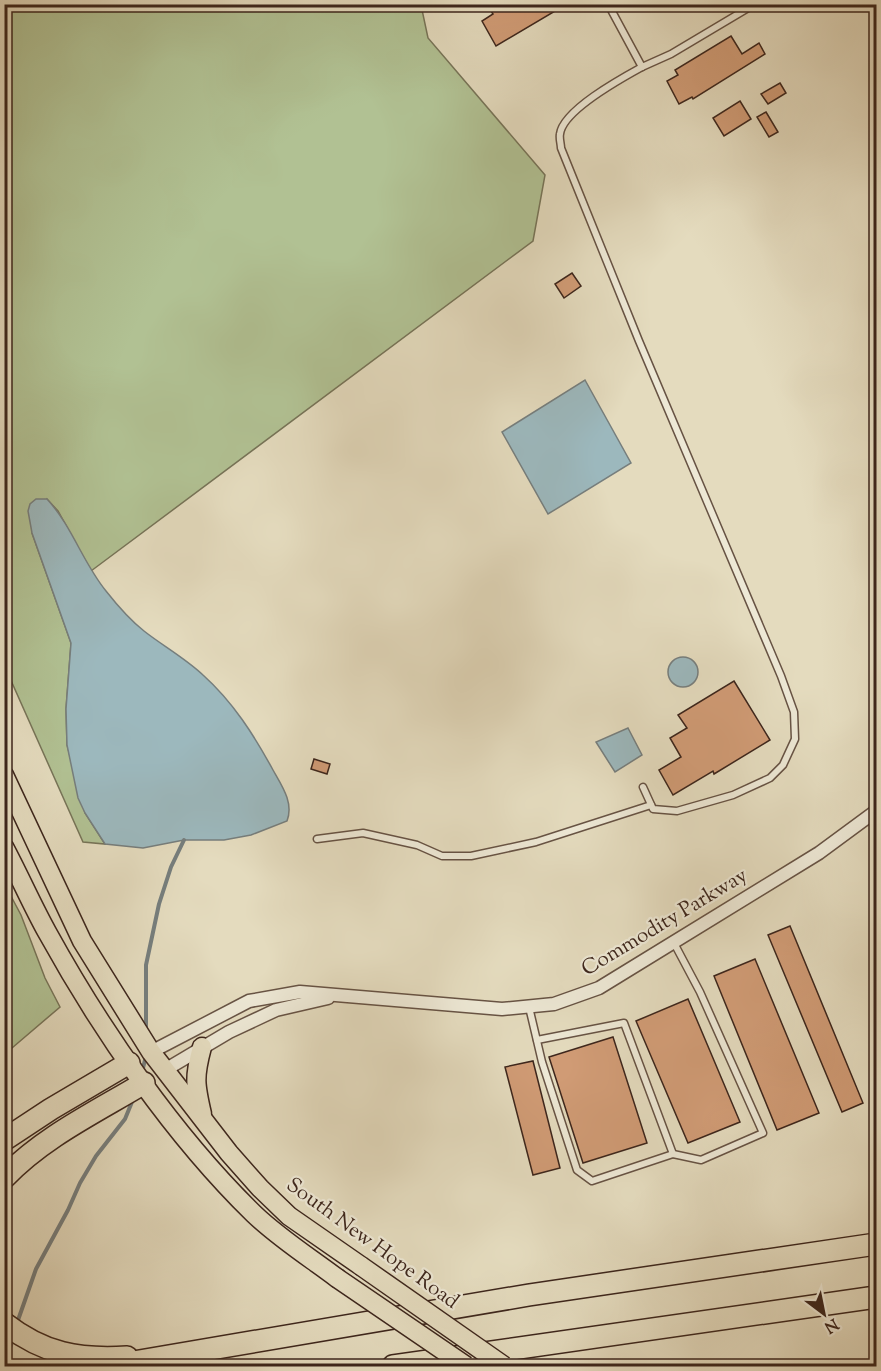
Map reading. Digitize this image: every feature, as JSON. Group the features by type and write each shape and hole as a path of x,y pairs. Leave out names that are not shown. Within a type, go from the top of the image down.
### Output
{"highway":[{"path":"4,1140 129,1063"},
{"path":"4,1178 19,1163 53,1138 144,1083"},
{"path":"110,1366 530,1295 876,1244"},
{"path":"393,1366 876,1298"},
{"path":"4,1323 24,1339 50,1350 99,1359 167,1355"}],"main road":[{"name":"South New Hope Road","path":"4,776 82,941 151,1052 229,1153 289,1216 504,1366"},
{"path":"4,847 46,931 83,993 129,1063 206,1162 255,1215 337,1278 466,1366"},
{"path":"202,1047 195,1085 203,1118"},
{"path":"129,1063 151,1052"},
{"path":"144,1083 165,1070"}],"street":[{"name":"Commodity Parkway","path":"151,1052 249,1001 300,992 502,1009 554,1004 599,988 819,853 876,811"},
{"name":"Commodity Parkway","path":"165,1070 202,1047 276,1010 344,994"}],"lane":[{"path":"608,4 642,67"},
{"path":"643,787 653,809 677,811 733,795 770,778 783,765 795,739 794,712 561,148 560,133 569,117 583,103 754,4"},
{"path":"316,839 363,833 417,845 442,856 471,856 536,842 651,805"},
{"path":"529,1006 537,1040 577,1170 592,1181 673,1154 701,1160 763,1133 700,992 674,942"},
{"path":"537,1040 624,1023 673,1154"}],"green space":[{"path":"4,5 421,5 428,38 545,175 533,241 91,571 58,511 47,499 32,533 71,643 66,709 67,745 85,813 105,844 83,842 5,667"},
{"path":"4,883 21,915 45,978 60,1007 5,1054"}],"water":[{"path":"585,380 631,463 548,514 502,432"},
{"path":"36,499 47,499 56,510 98,580 124,612 144,631 196,669 214,685 233,708 258,744 283,788 289,808 287,821 251,835 224,840 184,840 143,848 105,844 78,798 67,745 66,709 71,643 32,533 28,511 30,504"},
{"path":"683,657 694,661 698,672 694,683 683,687 672,683 668,672 672,661"},
{"path":"628,728 642,755 615,772 596,742"}],"building":[{"path":"487,4 567,4 496,46 482,21 493,14"},
{"path":"731,36 742,54 759,43 765,54 693,99 692,97 679,104 667,81 678,75 675,70"},
{"path":"780,83 786,93 768,104 761,94"},
{"path":"740,101 751,119 724,136 713,118"},
{"path":"766,112 778,132 769,137 757,117"},
{"path":"572,273 581,286 564,298 555,284"},
{"path":"734,681 770,740 714,774 713,771 673,795 659,770 681,757 670,738 687,728 678,715"},
{"path":"314,759 330,764 327,774 311,769"},
{"path":"790,926 863,1103 842,1112 768,935"},
{"path":"755,959 819,1113 777,1130 714,976"},
{"path":"688,999 740,1122 688,1143 636,1021"},
{"path":"613,1037 647,1143 583,1163 549,1057"},
{"path":"533,1061 560,1168 533,1175 505,1067"}],"waterway":[{"path":"146,1031 146,965 159,904 171,867 184,840"},
{"path":"142,1072 146,1056"},
{"path":"17,1323 36,1269 80,1183 96,1156 125,1119 134,1097"},
{"path":"4,1365 13,1339"}]}
